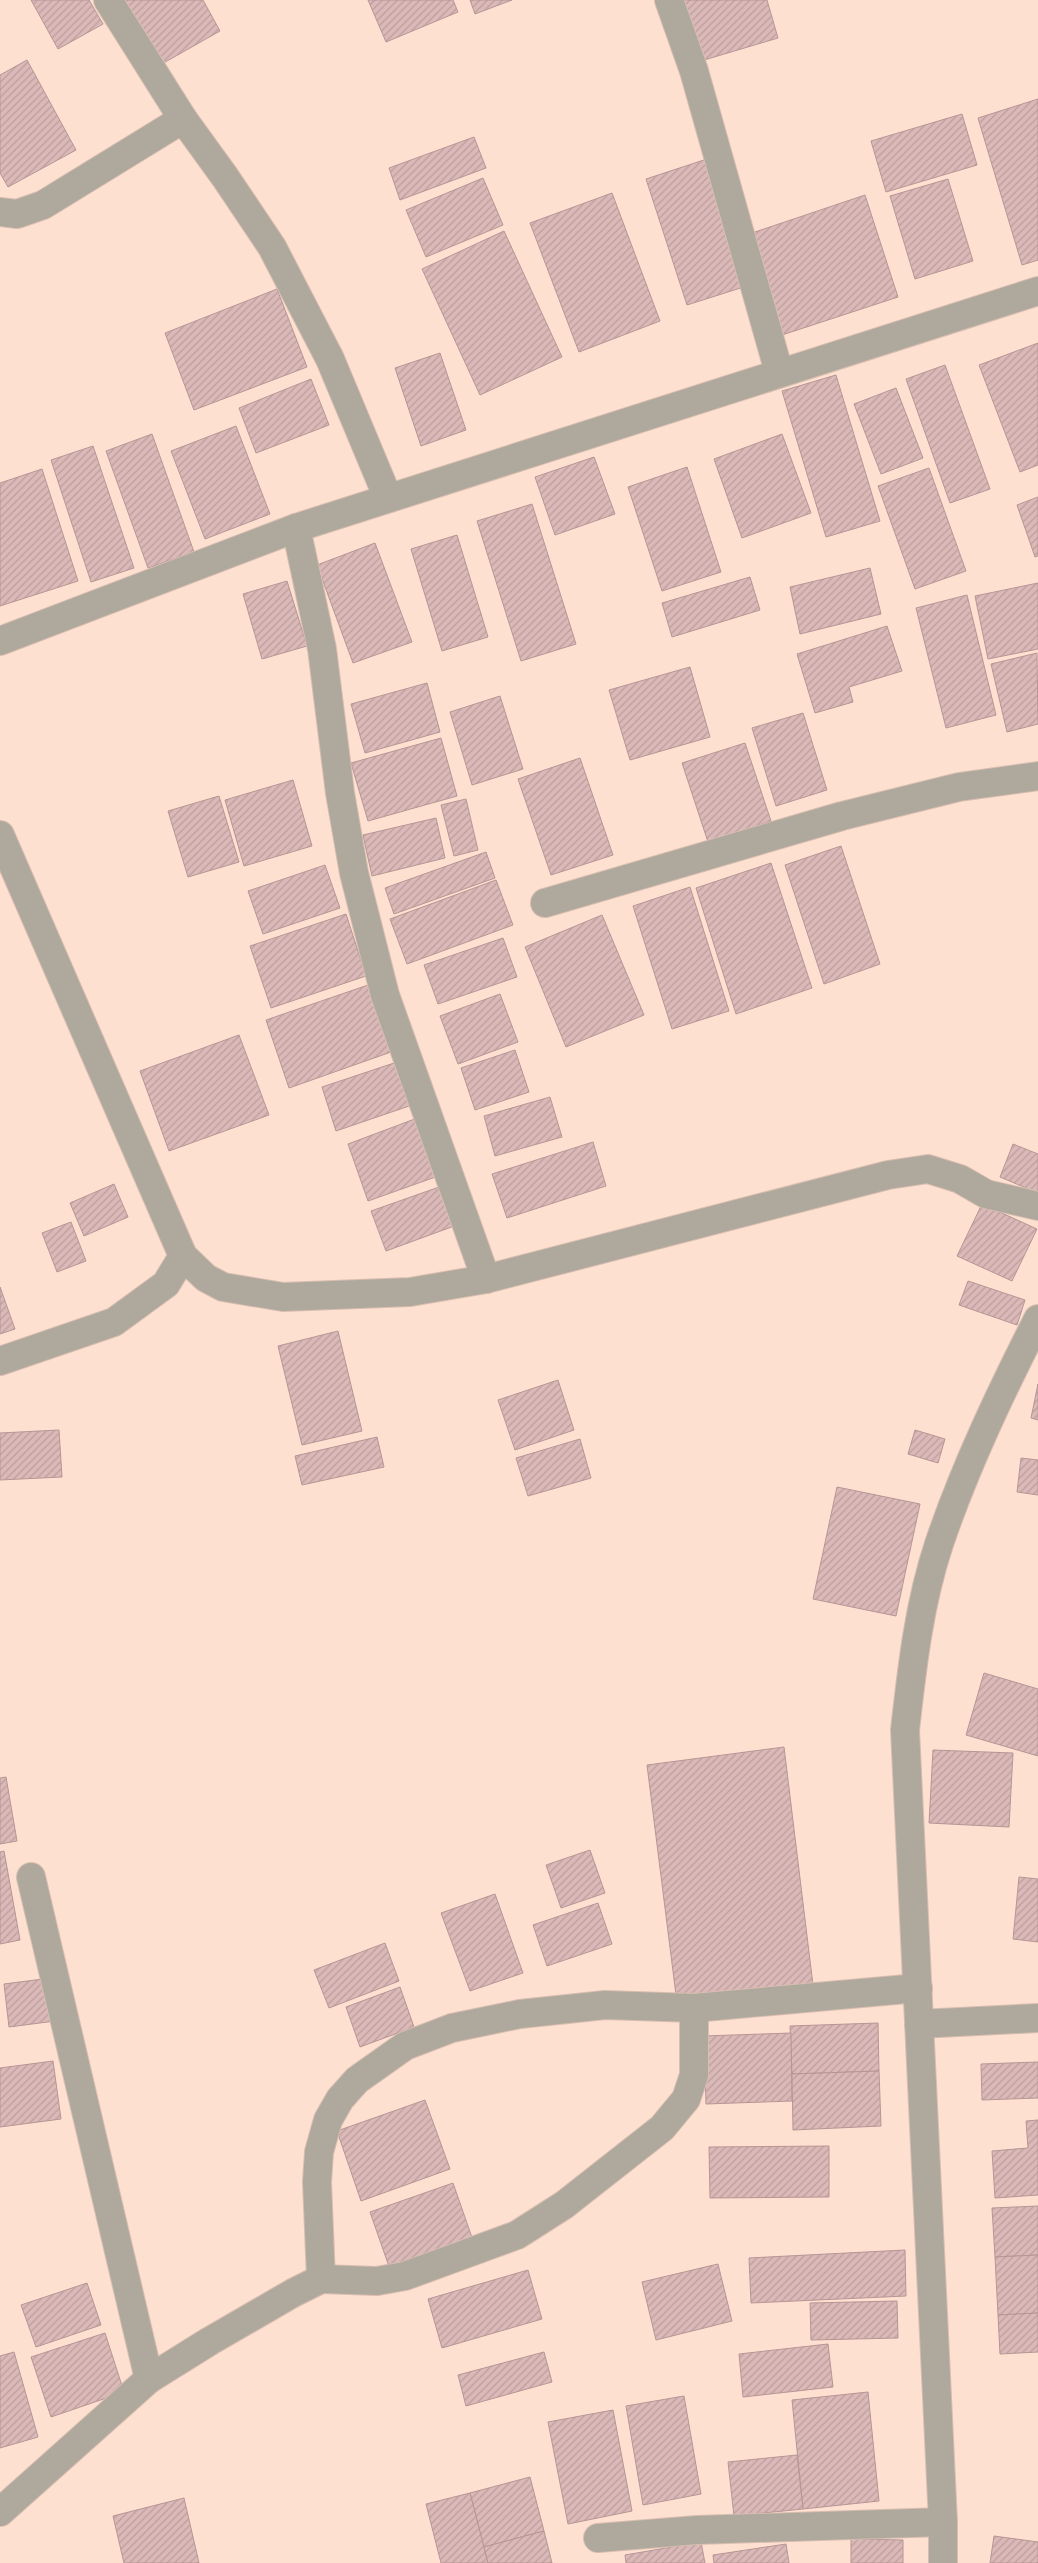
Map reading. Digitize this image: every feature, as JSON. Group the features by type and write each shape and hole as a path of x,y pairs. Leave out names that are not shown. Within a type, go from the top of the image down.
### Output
{"street":[{"path":"108,0 183,119 272,247 330,359 388,498"},
{"path":"669,0 694,71 779,372"},
{"path":"0,212 17,214 43,204 183,119"},
{"path":"0,641 296,528 779,372 1038,291"},
{"path":"296,528 322,649 340,793 354,873 385,995 486,1279"},
{"path":"545,903 842,816 959,787 1038,776"},
{"path":"0,835 183,1256 206,1278 223,1287 283,1297 410,1292 486,1279 888,1175 928,1169 960,1179 986,1194 1038,1206"},
{"path":"0,1361 114,1322 166,1284 183,1256"},
{"path":"943,2563 943,2522 920,2024 904,1730 914,1647 938,1546 979,1443 1010,1374 1038,1319"},
{"path":"32,1877 149,2380"},
{"path":"321,2279 317,2182 319,2152 328,2120 340,2098 357,2080 405,2046 452,2028 520,2014 605,2005 694,2008 918,1988"},
{"path":"0,2512 149,2380 293,2292 321,2279 377,2281 405,2276 517,2235 564,2205 662,2128 686,2099 694,2075 694,2008"},
{"path":"920,2024 1038,2018"},
{"path":"598,2538 697,2530 943,2522"}],"building":[{"path":"31,0 89,0 103,24 58,49"},
{"path":"124,0 203,0 220,31 160,65"},
{"path":"368,0 453,0 458,12 386,42"},
{"path":"470,0 512,0 475,14"},
{"path":"676,0 767,0 778,38 694,63"},
{"path":"27,60 76,150 8,187 0,173 0,75"},
{"path":"1038,99 1038,260 1022,265 978,118"},
{"path":"962,114 977,165 886,192 871,141"},
{"path":"474,137 486,168 400,200 389,168"},
{"path":"710,158 750,285 687,305 646,179"},
{"path":"483,178 503,225 426,257 406,210"},
{"path":"948,179 973,261 915,279 890,196"},
{"path":"612,193 660,321 579,352 530,223"},
{"path":"865,195 898,297 782,335 749,234"},
{"path":"504,231 562,357 480,395 422,269"},
{"path":"277,289 307,367 194,410 165,333"},
{"path":"1038,343 1038,465 1020,472 979,365"},
{"path":"440,353 466,430 421,446 395,368"},
{"path":"945,365 990,489 950,503 906,379"},
{"path":"836,375 880,521 826,537 782,391"},
{"path":"311,379 329,425 256,453 239,408"},
{"path":"896,388 923,458 881,474 854,404"},
{"path":"236,426 270,514 205,539 171,451"},
{"path":"152,434 194,552 148,568 106,451"},
{"path":"782,434 811,513 742,538 714,459"},
{"path":"93,446 134,568 91,582 51,460"},
{"path":"594,457 615,514 555,535 535,477"},
{"path":"687,467 721,572 662,591 628,487"},
{"path":"929,468 966,571 915,589 878,486"},
{"path":"42,469 78,581 0,606 0,483"},
{"path":"1038,497 1038,556 1035,557 1017,505"},
{"path":"532,504 576,644 521,661 477,521"},
{"path":"457,535 488,637 442,651 411,549"},
{"path":"375,543 412,642 353,663 317,565"},
{"path":"870,568 881,614 800,634 790,587"},
{"path":"750,577 760,610 672,637 662,603"},
{"path":"287,581 307,646 262,659 243,594"},
{"path":"1038,583 1038,649 988,659 975,596"},
{"path":"967,595 996,715 946,728 916,608"},
{"path":"887,626 902,671 849,687 853,702 815,713 797,654"},
{"path":"1037,653 1038,724 1007,732 991,664"},
{"path":"690,667 710,737 630,760 609,690"},
{"path":"427,683 440,732 365,753 351,704"},
{"path":"500,696 523,769 472,785 450,712"},
{"path":"803,713 827,790 776,806 752,728"},
{"path":"441,738 457,796 368,821 351,763"},
{"path":"745,743 771,821 708,842 682,763"},
{"path":"580,758 613,855 551,875 518,779"},
{"path":"293,780 312,846 244,866 225,800"},
{"path":"219,796 239,862 188,877 168,811"},
{"path":"466,799 478,850 454,856 441,805"},
{"path":"436,818 445,858 372,876 363,835"},
{"path":"841,846 880,964 824,984 785,865"},
{"path":"486,852 495,878 394,914 385,888"},
{"path":"771,863 812,988 736,1014 696,888"},
{"path":"325,865 340,908 263,934 248,891"},
{"path":"496,880 513,925 407,964 390,919"},
{"path":"690,887 729,1011 672,1029 633,906"},
{"path":"346,914 366,976 271,1008 250,946"},
{"path":"602,915 644,1015 566,1047 525,947"},
{"path":"503,938 517,977 438,1004 424,965"},
{"path":"368,985 391,1052 289,1088 266,1020"},
{"path":"500,994 518,1042 458,1064 440,1016"},
{"path":"239,1035 269,1115 169,1151 140,1071"},
{"path":"515,1050 529,1092 475,1110 461,1068"},
{"path":"400,1061 415,1104 336,1131 322,1087"},
{"path":"550,1097 562,1137 495,1156 484,1116"},
{"path":"420,1117 441,1175 368,1201 348,1144"},
{"path":"593,1142 606,1186 507,1218 492,1174"},
{"path":"1013,1144 1038,1154 1038,1193 1000,1177"},
{"path":"114,1184 128,1217 84,1236 70,1203"},
{"path":"442,1186 457,1225 386,1251 371,1211"},
{"path":"982,1204 1037,1229 1012,1281 957,1256"},
{"path":"71,1222 86,1261 57,1272 42,1233"},
{"path":"968,1281 1025,1300 1017,1325 959,1305"},
{"path":"0,1287 15,1329 0,1334"},
{"path":"338,1331 362,1431 302,1445 278,1346"},
{"path":"558,1380 574,1430 515,1450 498,1400"},
{"path":"1038,1384 1038,1420 1031,1418"},
{"path":"59,1430 62,1477 0,1480 0,1433"},
{"path":"915,1430 945,1439 938,1463 908,1454"},
{"path":"377,1437 384,1467 302,1485 295,1456"},
{"path":"580,1439 591,1478 528,1496 516,1458"},
{"path":"1021,1458 1038,1460 1038,1495 1017,1492"},
{"path":"837,1487 920,1504 896,1616 813,1599"},
{"path":"984,1673 1038,1689 1038,1756 966,1735"},
{"path":"784,1747 813,1985 677,2003 647,1765"},
{"path":"933,1750 1013,1753 1009,1827 929,1823"},
{"path":"6,1777 17,1841 0,1844 0,1778"},
{"path":"590,1850 605,1893 561,1908 546,1865"},
{"path":"4,1851 20,1940 0,1944 0,1852"},
{"path":"1019,1877 1038,1879 1038,1942 1013,1939"},
{"path":"495,1894 523,1973 470,1991 441,1913"},
{"path":"598,1903 612,1944 547,1966 533,1925"},
{"path":"385,1943 399,1981 329,2008 314,1970"},
{"path":"51,1978 55,2021 9,2027 4,1984"},
{"path":"400,1987 414,2027 360,2047 346,2007"},
{"path":"878,2023 879,2071 792,2074 790,2026"},
{"path":"791,2033 792,2101 706,2104 704,2036"},
{"path":"53,2061 61,2119 0,2127 0,2068"},
{"path":"1038,2062 1038,2098 982,2100 981,2064"},
{"path":"879,2071 881,2126 793,2130 792,2074"},
{"path":"425,2100 450,2169 361,2201 337,2131"},
{"path":"1038,2120 1038,2195 995,2198 992,2151 1028,2148 1026,2121"},
{"path":"829,2146 829,2197 710,2198 709,2147"},
{"path":"453,2183 476,2249 393,2278 370,2212"},
{"path":"1038,2206 1038,2255 995,2257 992,2208"},
{"path":"905,2250 906,2296 751,2303 749,2258"},
{"path":"1038,2255 1038,2313 998,2315 995,2257"},
{"path":"718,2264 732,2321 656,2340 642,2282"},
{"path":"528,2270 542,2319 442,2348 428,2299"},
{"path":"87,2283 101,2325 36,2347 21,2305"},
{"path":"897,2301 898,2338 811,2340 810,2303"},
{"path":"1038,2313 1038,2352 1000,2354 998,2315"},
{"path":"105,2333 124,2392 51,2417 31,2357"},
{"path":"828,2344 833,2387 743,2397 739,2354"},
{"path":"14,2352 38,2437 0,2448 0,2356"},
{"path":"544,2352 552,2382 466,2406 458,2375"},
{"path":"868,2392 879,2501 803,2509 792,2400"},
{"path":"684,2396 701,2494 643,2505 626,2406"},
{"path":"613,2410 632,2511 568,2524 548,2422"},
{"path":"797,2455 803,2509 734,2516 728,2462"},
{"path":"530,2477 544,2531 484,2547 470,2493"},
{"path":"470,2493 488,2563 441,2563 426,2504"},
{"path":"184,2498 199,2563 124,2563 113,2516"},
{"path":"544,2531 552,2563 488,2563 484,2547"},
{"path":"994,2536 1038,2542 1038,2563 990,2563"},
{"path":"851,2539 903,2540 903,2563 851,2563"},
{"path":"701,2542 705,2563 626,2563 625,2555"},
{"path":"786,2544 789,2563 714,2563 713,2555"}]}
